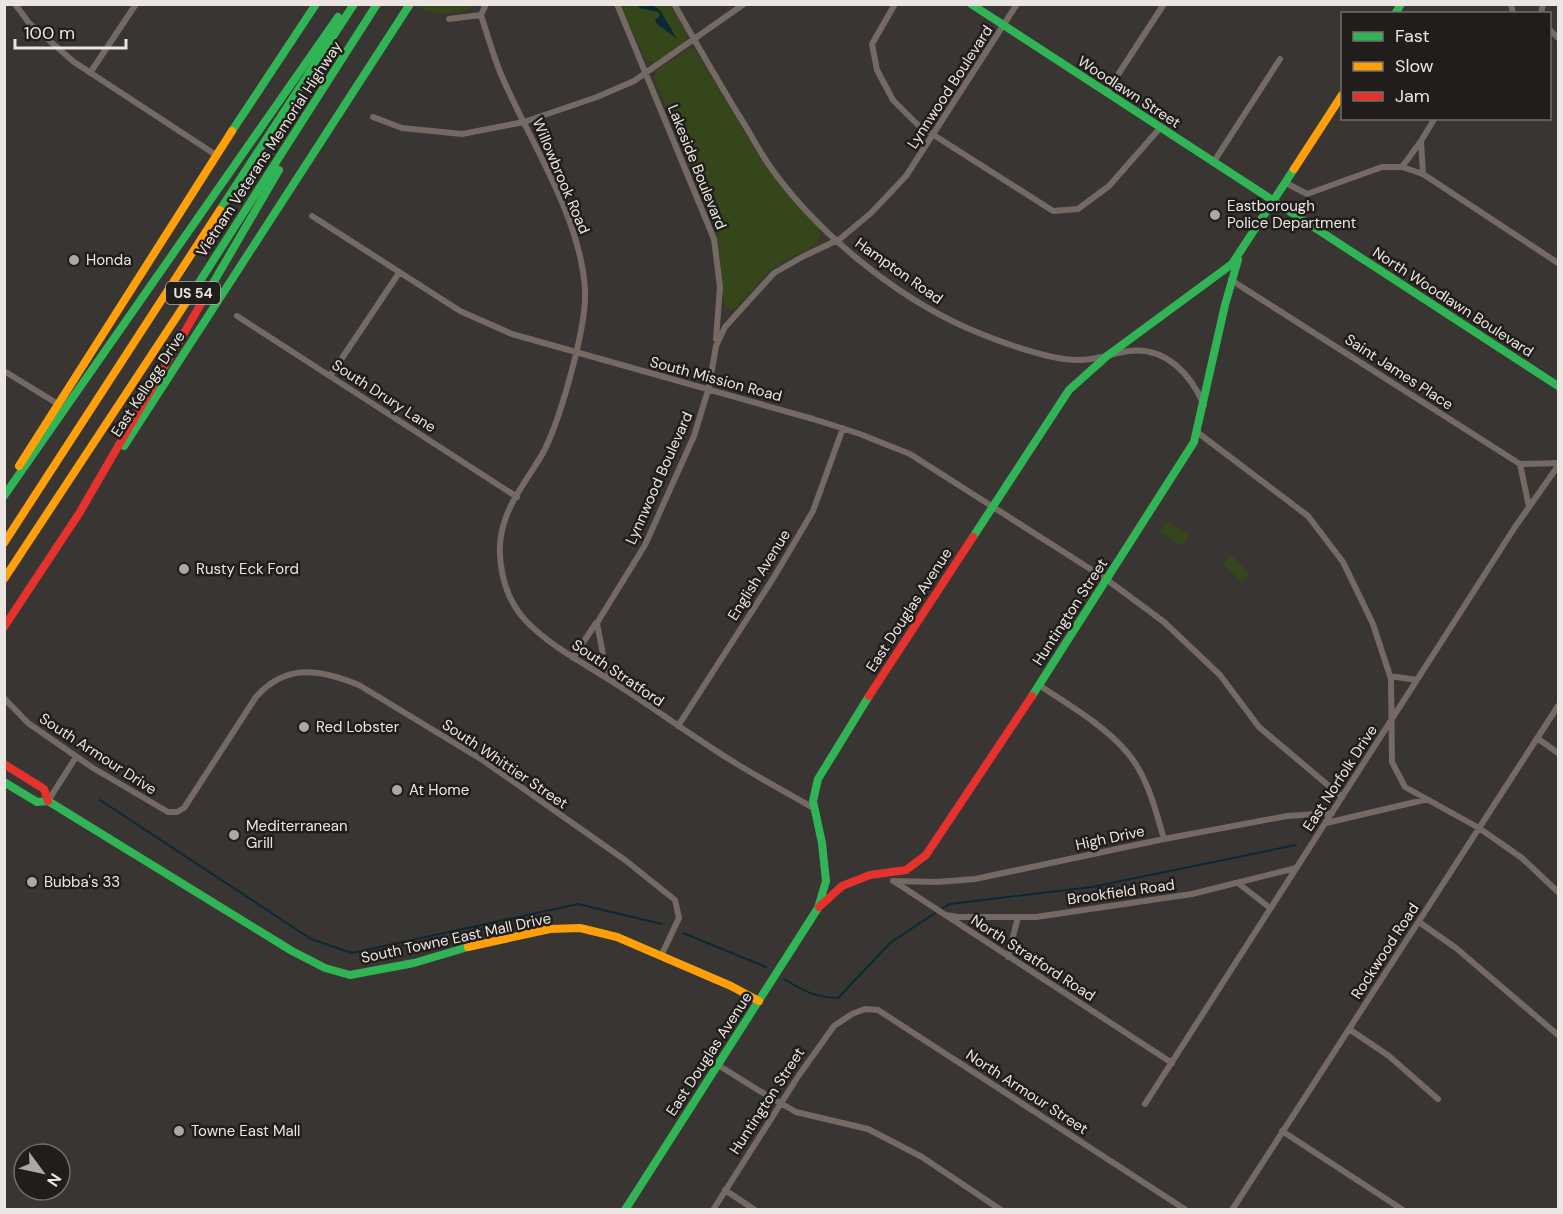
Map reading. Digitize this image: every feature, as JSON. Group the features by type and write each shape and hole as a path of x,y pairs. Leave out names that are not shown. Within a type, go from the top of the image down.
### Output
{"main road":[{"path":"4,489 216,155 316,4"},
{"path":"4,496 347,4"},
{"name":"Vietnam Veterans Memorial Highway","path":"4,543 354,4"},
{"name":"Vietnam Veterans Memorial Highway","path":"4,579 209,267 377,4"},
{"name":"East Kellogg Drive","path":"4,627 410,4"},
{"name":"Woodlawn Street","path":"971,4 1273,202"},
{"path":"77,517 362,27"},
{"name":"East Douglas Avenue","path":"625,1209 818,908 826,881 822,843 813,801 818,779 842,738 1069,390 1107,356 1232,264 1341,97"},
{"name":"North Woodlawn Boulevard","path":"1273,202 1558,386"},
{"name":"Huntington Street","path":"818,908 842,886 870,875 906,870 926,855 1039,685 1194,442 1231,280 1241,252"},
{"name":"South Towne East Mall Drive","path":"4,764 44,789 48,801"},
{"name":"South Towne East Mall Drive","path":"4,782 37,802 48,801 292,951 325,968 350,975 414,963 481,943 550,929 580,928 617,938 731,986 759,1001"}],"street":[{"path":"15,4 29,23 74,62 216,155"},
{"path":"90,73 136,4"},
{"path":"449,19 481,15 486,4"},
{"name":"Lakeside Boulevard","path":"617,4 714,239 720,287 716,346"},
{"name":"Hampton Road","path":"674,4 769,165 804,209 836,241 902,291 966,327 1023,349 1079,360 1129,351 1160,355 1181,369 1196,386 1204,406"},
{"path":"373,117 402,128 462,134 524,122 597,97 634,81 744,4"},
{"path":"895,4 872,44 878,70 893,100 918,125 1053,211 1078,209 1109,186 1160,128"},
{"name":"Lynnwood Boulevard","path":"573,658 645,544 694,435 708,389 716,346 725,327 774,273 836,241 871,213 906,176 1017,4"},
{"path":"1106,93 1164,4"},
{"name":"Willowbrook Road","path":"481,15 500,72 576,238 585,290 580,333 562,402 545,448 517,497"},
{"path":"1213,163 1281,58"},
{"path":"1402,167 1434,120"},
{"path":"1421,141 1423,174"},
{"path":"1286,183 1307,194 1382,167 1402,167 1423,174 1558,263"},
{"name":"South Mission Road","path":"312,216 399,273 471,315 512,334 843,428 910,454 1107,579 1164,622 1220,675 1259,727 1342,797"},
{"path":"330,376 399,273"},
{"name":"Saint James Place","path":"1231,280 1520,464"},
{"name":"South Drury Lane","path":"237,316 517,497"},
{"path":"4,371 58,404"},
{"name":"English Avenue","path":"678,726 774,577 813,511 843,428"},
{"path":"1197,432 1308,516 1343,562 1373,624 1390,676 1392,762 1405,787 1424,800 1479,828 1522,858 1558,892"},
{"path":"1529,507 1520,464 1558,465"},
{"name":"East Norfolk Drive","path":"1145,1104 1558,465"},
{"name":"South Stratford","path":"517,497 504,523 500,561 507,591 525,621 573,658 618,685 736,764 815,809"},
{"path":"597,623 605,665 618,685"},
{"name":"South Whittier Street","path":"186,806 256,697 274,680 295,673 326,675 348,681 359,685 484,761 625,860 675,900 679,918 661,956"},
{"path":"1390,676 1417,680"},
{"path":"1039,685 1091,720 1125,750 1147,784 1164,839"},
{"name":"South Armour Drive","path":"4,698 28,723 76,757 168,812 177,812 186,806"},
{"name":"Rockwood Road","path":"1232,1209 1558,706"},
{"path":"1538,738 1558,753"},
{"path":"48,801 76,757"},
{"path":"1325,823 1424,800"},
{"name":"High Drive","path":"893,881 937,882 975,879 1164,839 1287,816 1332,813"},
{"name":"Brookfield Road","path":"945,915 958,917 1036,916 1192,894 1296,868"},
{"name":"North Stratford Road","path":"882,873 1172,1063"},
{"path":"1238,883 1270,908"},
{"path":"1008,957 1018,917"},
{"path":"1419,922 1456,948 1558,1035"},
{"name":"North Armour Street","path":"852,1014 865,1010 878,1010 1186,1209"},
{"name":"Huntington Street","path":"713,1209 834,1026 852,1014"},
{"path":"1349,1029 1389,1056 1438,1099"},
{"path":"718,1065 796,1112 868,1129 922,1157 992,1207 1001,1209"},
{"path":"1282,1131 1402,1209"},
{"path":"725,1190 755,1209"}],"green space":[{"path":"418,5 476,5 461,12 446,14 416,7"},
{"path":"621,5 670,5 687,33 686,41 654,63 646,61"},
{"path":"691,48 695,50 756,152 794,202 819,227 820,233 817,245 783,261 768,272 735,309 731,310 724,305 718,240 706,194 654,79 659,68"},
{"path":"1167,521 1189,535 1182,546 1160,532"},
{"path":"1231,555 1250,574 1242,582 1223,564"}],"water":[{"path":"636,5 652,5 660,10 677,39 656,23 655,20 660,16 658,12"}],"waterway":[{"path":"100,800 311,939 352,953 578,904 662,924"},
{"path":"943,908 950,904 1092,887 1296,845"},
{"path":"784,979 810,993 838,998 890,943 935,913"},
{"path":"683,933 766,967"}],"traffic: fast":[{"path":"232,131 316,4"},
{"path":"220,210 354,4"},
{"path":"193,292 377,4"},
{"path":"124,446 410,4"},
{"path":"971,4 1558,386"},
{"path":"1396,12 1401,4"},
{"path":"4,496 338,17"},
{"path":"973,537 1069,390 1107,356 1232,264 1294,169"},
{"path":"202,302 279,170"},
{"path":"1032,696 1194,442 1225,305 1238,260"},
{"path":"625,1210 818,908 826,881 822,843 813,801 818,779 869,696"},
{"path":"4,782 37,802 48,801 292,951 325,968 350,975 414,963 468,947"}],"traffic: slow":[{"path":"1294,169 1341,97"},
{"path":"19,466 232,131"},
{"path":"4,543 220,210"},
{"path":"4,579 193,292"},
{"path":"468,947 550,929 580,928 617,937 731,986 759,1001"}],"traffic: jam":[{"path":"77,517 202,302"},
{"path":"4,627 80,512"},
{"path":"869,696 973,537"},
{"path":"819,907 842,886 870,875 906,870 926,855 1032,696"},
{"path":"4,764 44,789 48,801"}],"place":[{"name":"Eastborough Police Department","path":"1215,215"},
{"name":"Honda","path":"74,260"},
{"name":"Rusty Eck Ford","path":"184,569"},
{"name":"Red Lobster","path":"304,727"},
{"name":"At Home","path":"397,790"},
{"name":"Mediterranean Grill","path":"234,835"},
{"name":"Bubba's 33","path":"32,882"},
{"name":"Towne East Mall","path":"179,1131"}]}
